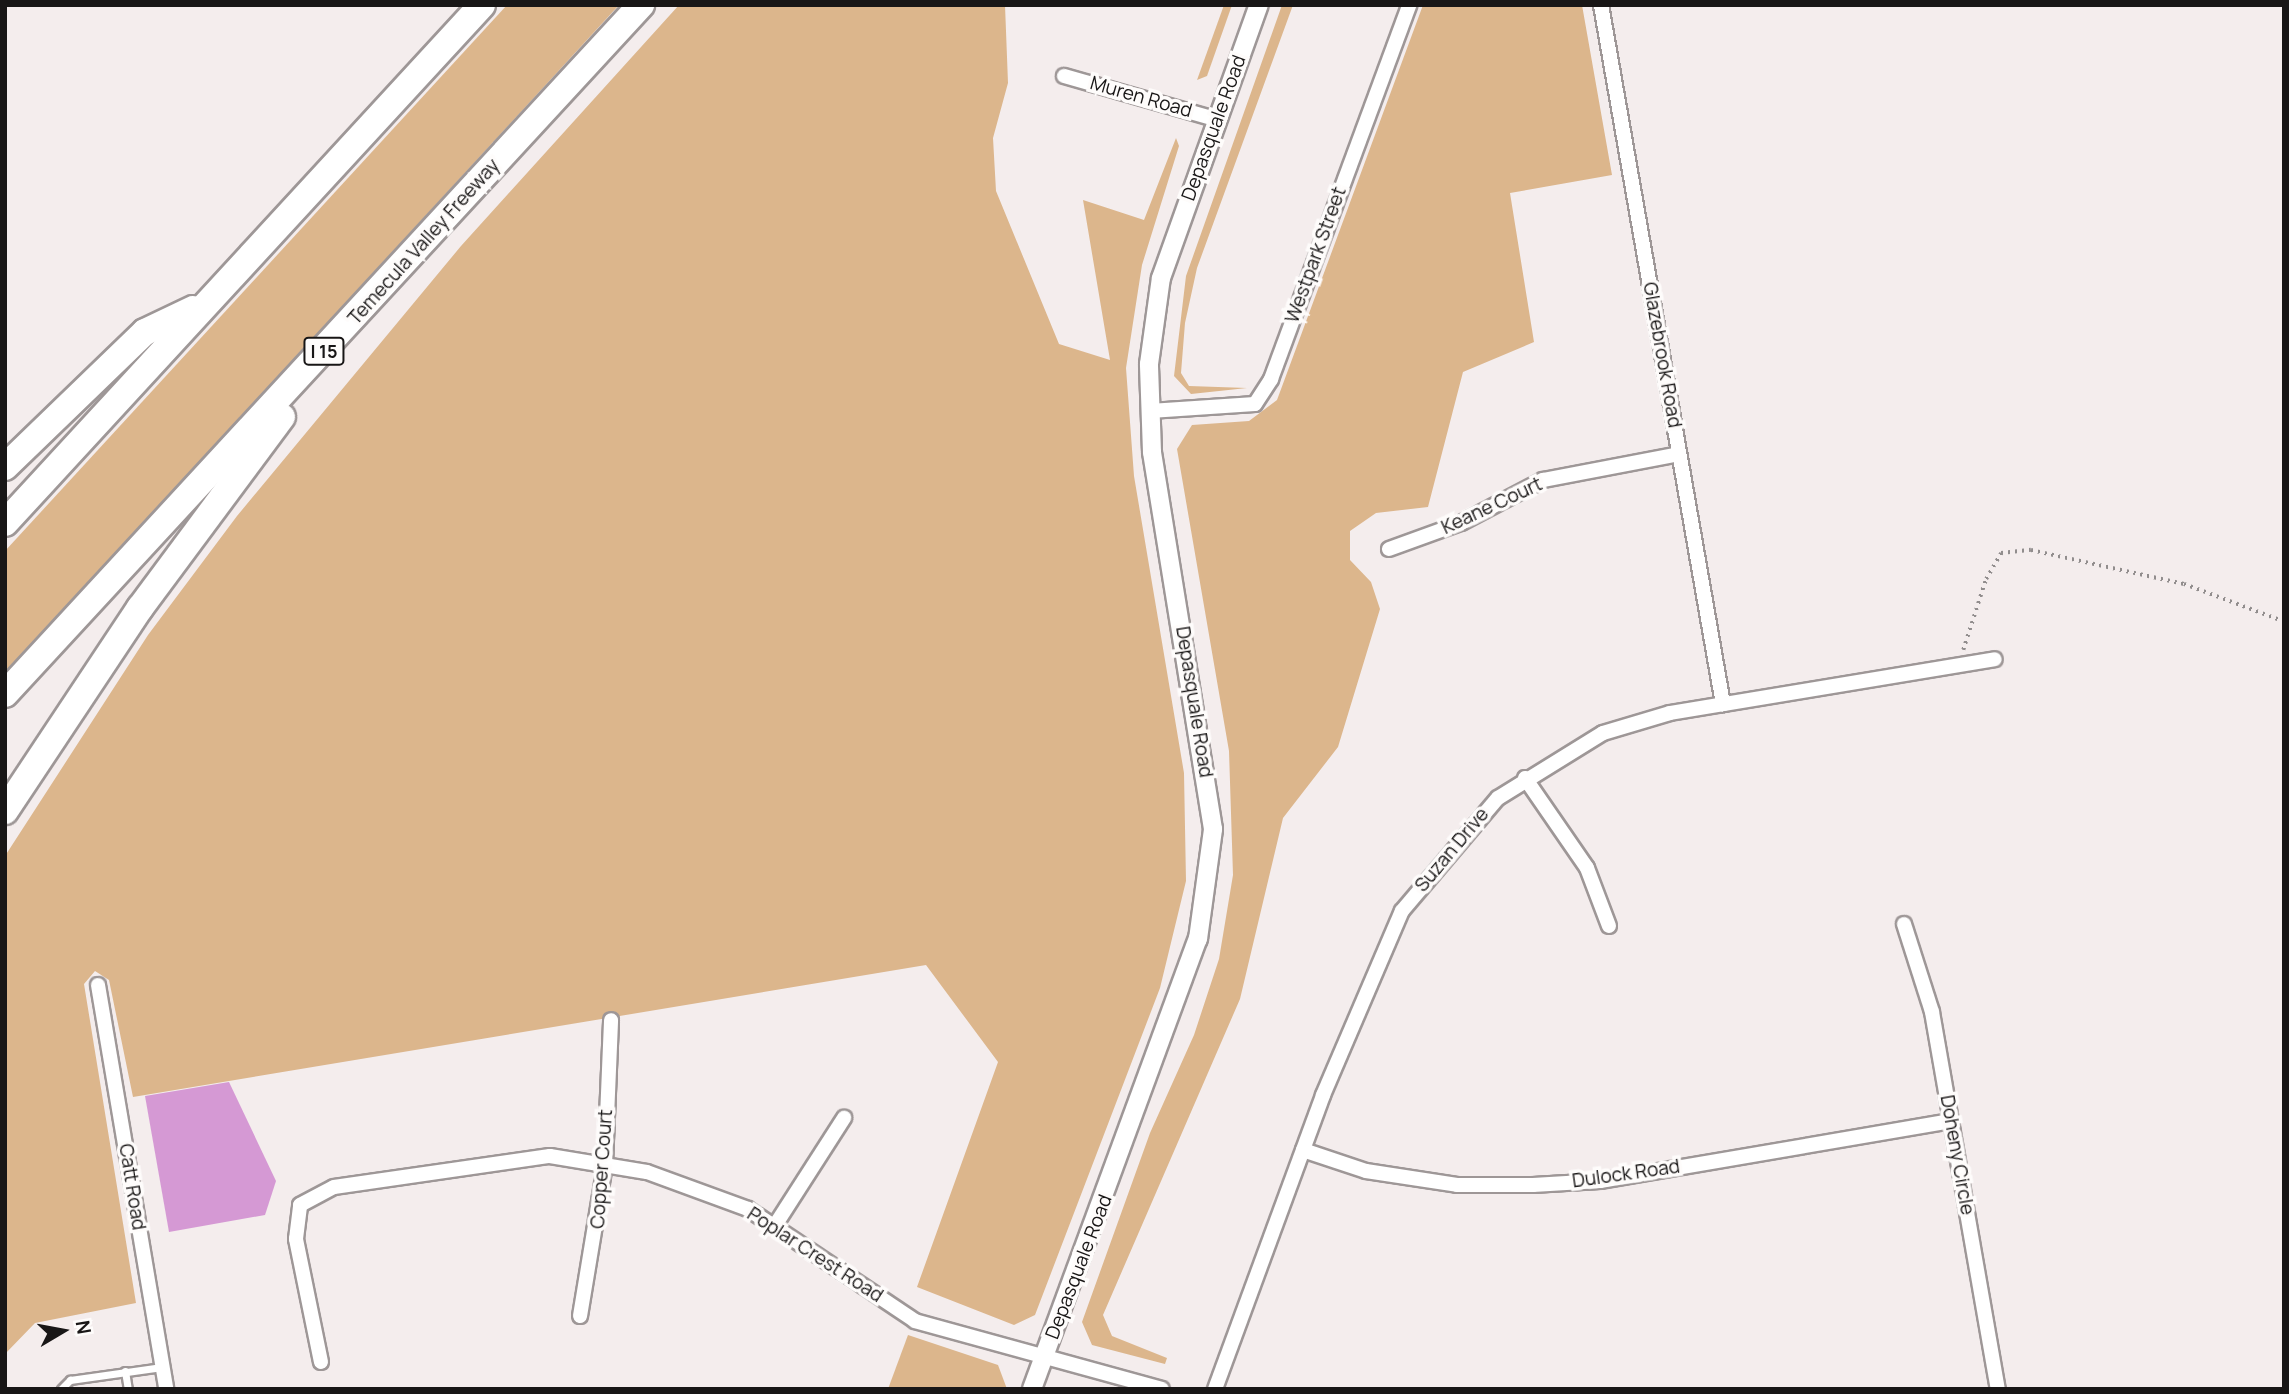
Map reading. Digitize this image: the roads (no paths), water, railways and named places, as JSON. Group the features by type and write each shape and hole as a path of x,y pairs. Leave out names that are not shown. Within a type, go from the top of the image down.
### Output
{"highway":[{"path":"5,523 482,5"},
{"name":"Temecula Valley Freeway","path":"5,694 641,5"},
{"path":"5,467 145,332 208,302"},
{"path":"5,811 140,608 360,312"}],"street":[{"name":"Depasquale Road","path":"1032,1389 1198,939 1213,828 1150,411 1149,364 1161,278 1259,5"},
{"name":"Westpark Street","path":"1150,411 1255,404 1271,379 1409,5"},
{"name":"Glazebrook Road","path":"1601,5 1723,704"},
{"name":"Muren Road","path":"1063,76 1217,120"},
{"name":"Keane Court","path":"1389,549 1461,523 1543,480 1679,454"},
{"name":"Suzan Drive","path":"1215,1389 1303,1150 1402,911 1445,852 1525,778 1603,733 1723,704 1994,659"},
{"path":"1525,778 1587,868 1609,926"},
{"name":"Doheny Circle","path":"1903,924 1932,1012 1998,1389"},
{"name":"Catt Road","path":"98,985 166,1389"},
{"name":"Copper Court","path":"580,1316 605,1164 611,1020"},
{"path":"774,1227 844,1118"},
{"name":"Dulock Road","path":"1303,1150 1366,1171 1457,1185 1533,1185 1600,1181 1951,1121"},
{"name":"Poplar Crest Road","path":"321,1362 296,1239 300,1205 334,1187 550,1156 647,1172 736,1204 915,1321 1161,1389"}],"lane":[{"path":"61,1389 70,1380 162,1367"},
{"path":"125,1371 128,1389"}]}
